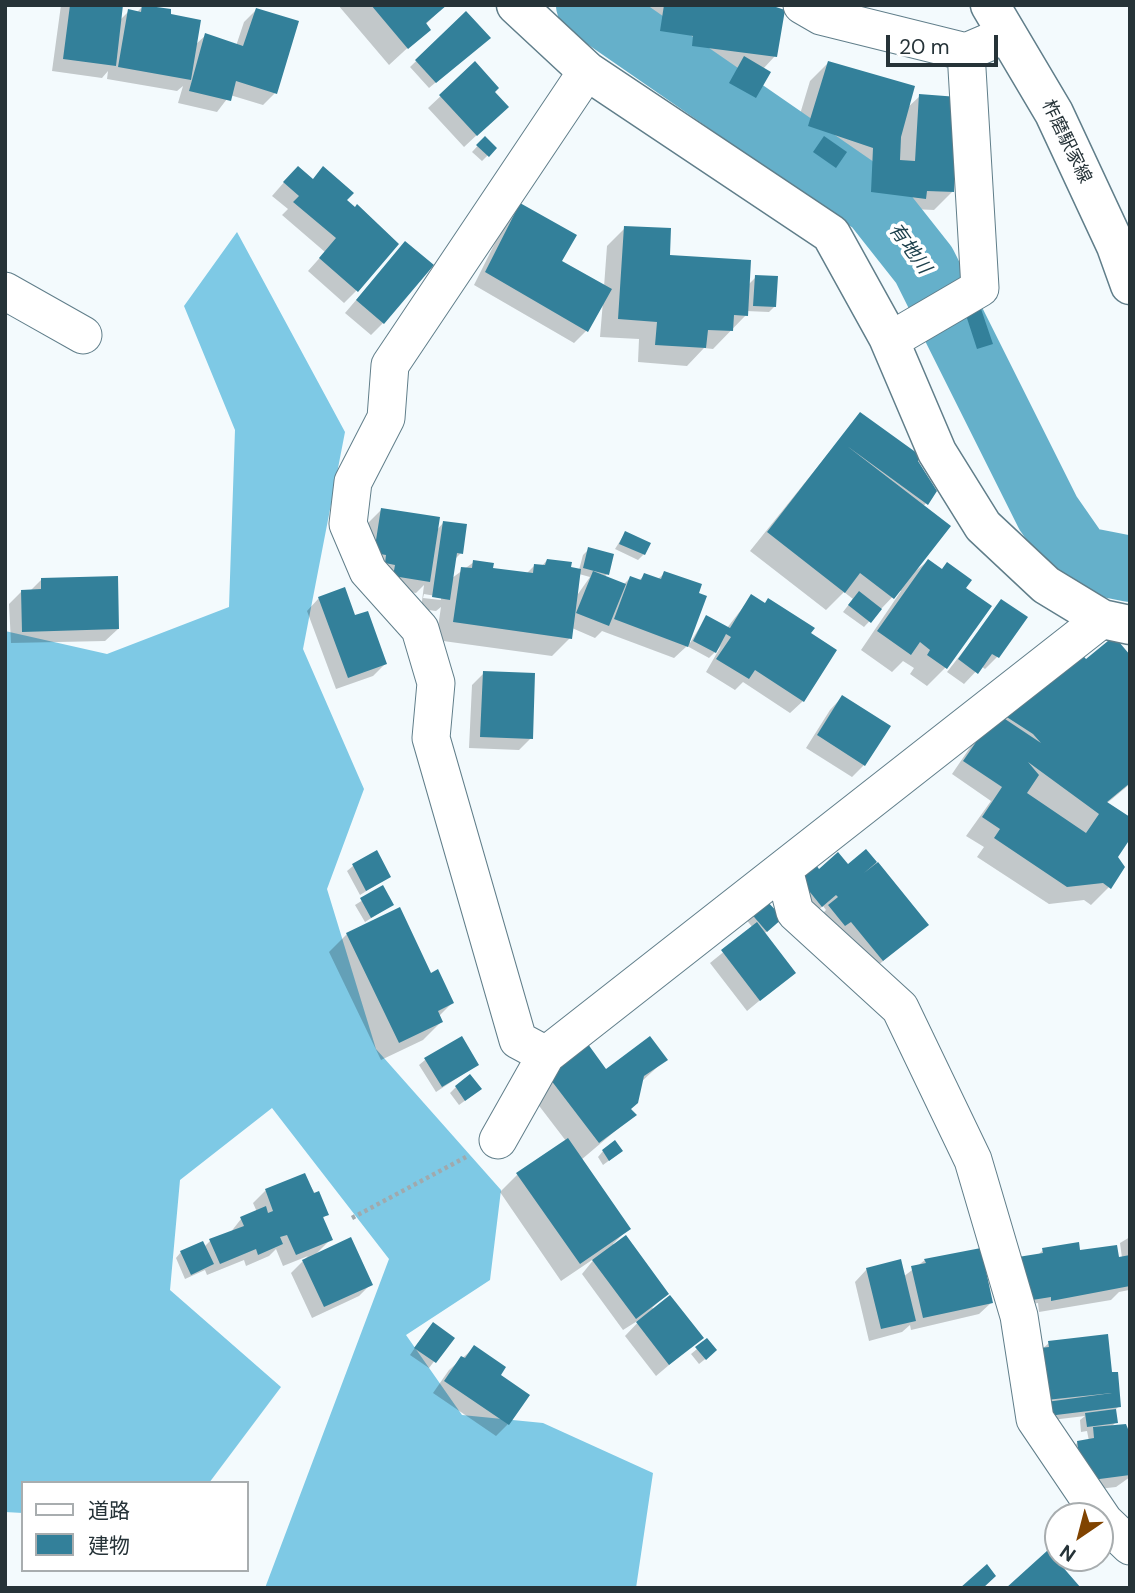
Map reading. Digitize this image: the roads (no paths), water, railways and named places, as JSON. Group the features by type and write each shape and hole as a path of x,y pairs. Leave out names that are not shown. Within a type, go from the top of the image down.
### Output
{"street":[{"path":"498,1140 546,1055 784,869 1116,622 1046,585 983,526 937,452 896,335 831,234 587,71 516,5"},
{"path":"802,5 821,16 965,52"},
{"path":"896,335 980,288 965,52 998,20"},
{"name":"柞磨駅家線","path":"998,20 1054,113 1116,246 1130,285"},
{"path":"546,1055 518,1040 431,738 436,683 420,629 368,571 348,524 353,482 386,418 390,365 587,71"},
{"path":"5,291 83,335"},
{"path":"784,869 795,912 900,1008 973,1160 1019,1316 1035,1419 1104,1521 1130,1546"}],"waterway":[{"name":"有地川","path":"589,5 875,203 924,265 1048,513 1080,559 1130,569"}]}
